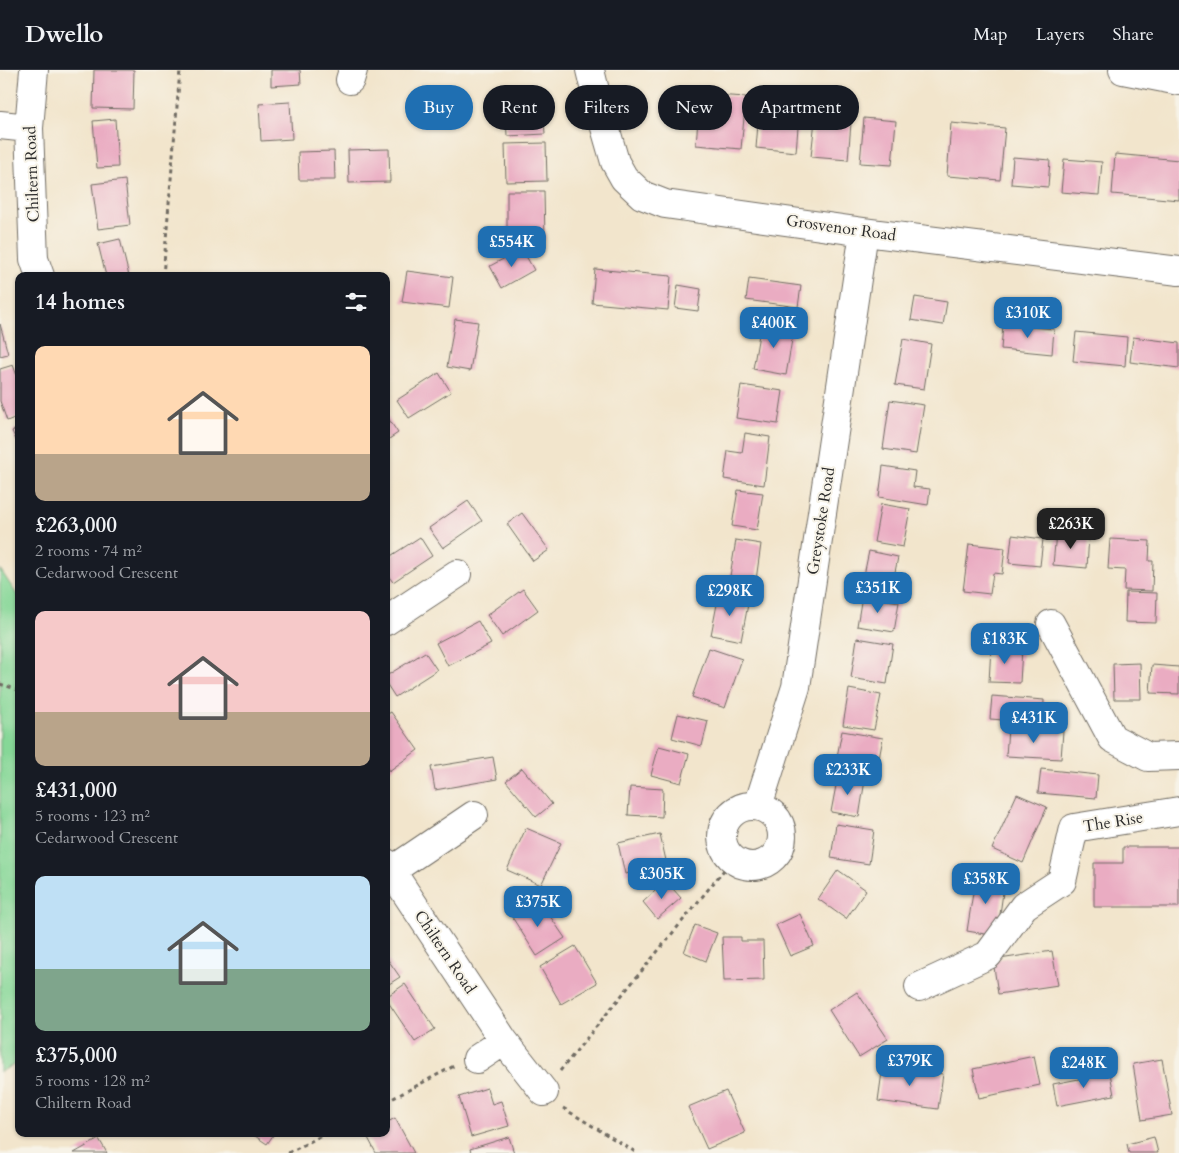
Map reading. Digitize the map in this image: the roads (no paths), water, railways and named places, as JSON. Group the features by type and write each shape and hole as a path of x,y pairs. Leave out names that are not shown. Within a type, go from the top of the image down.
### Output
{"street":[{"name":"Chiltern Road","path":"34,70 30,128 34,259 39,272"},
{"name":"Grosvenor Road","path":"590,70 615,162 624,178 642,195 665,204 864,232 1179,271"},
{"path":"1123,70 1179,81"},
{"path":"0,126 30,128"},
{"name":"Greystoke Road","path":"758,806 796,686 864,232"},
{"path":"390,618 457,574"},
{"path":"1051,624 1112,738 1148,757 1179,756"},
{"path":"758,806 775,816 780,824 781,844 777,853 770,860 761,865 751,866 733,859 726,852 722,843 721,832 724,822 738,808 758,806"},
{"name":"The Rise","path":"919,987 988,955 1024,906 1062,881 1074,828 1179,811"},
{"path":"390,866 474,815"},
{"name":"Chiltern Road","path":"390,869 504,1041 544,1092"},
{"path":"477,1059 504,1041"}]}
